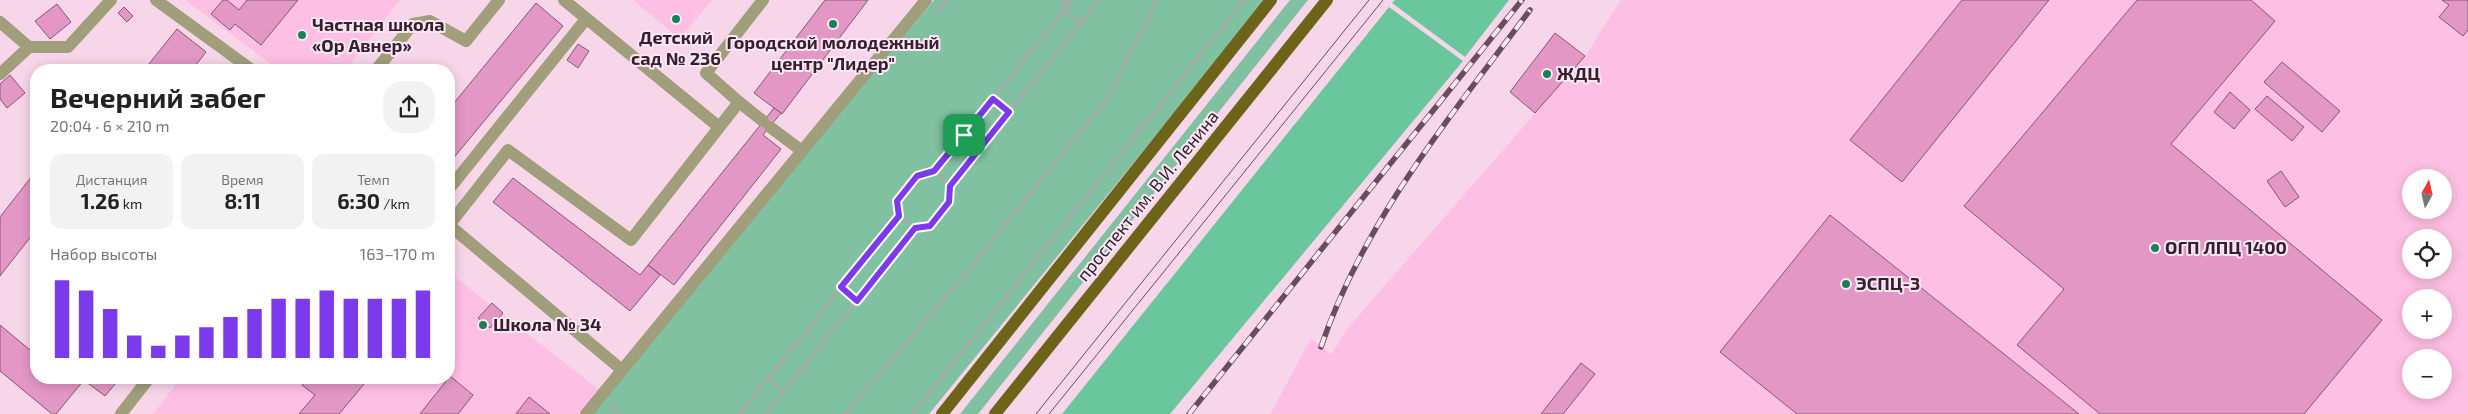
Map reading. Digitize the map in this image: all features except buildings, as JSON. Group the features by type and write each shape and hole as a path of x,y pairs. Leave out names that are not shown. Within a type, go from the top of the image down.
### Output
{"main road":[{"name":"проспект им. В.И. Ленина","path":"942,414 1271,0"},
{"name":"проспект им. В.И. Ленина","path":"995,414 1327,0"}],"street":[{"path":"0,22 29,47 68,47 111,0"},
{"path":"156,0 244,64"},
{"path":"381,64 413,24 430,22 466,42 499,0"},
{"path":"564,0 719,128"},
{"path":"764,0 706,73 739,102 802,151"},
{"path":"586,414 926,0"},
{"path":"455,181 586,18"},
{"path":"0,74 29,47"},
{"path":"455,217 508,150 631,240 739,102"},
{"path":"455,230 622,370"},
{"path":"121,414 144,384"}],"path":[{"path":"1064,10 1065,0"},
{"path":"915,228 899,216 897,201 917,176 934,171 1072,0"},
{"path":"766,414 915,228 930,226 949,202 950,186 1100,0"},
{"path":"845,414 961,279 1107,99 1157,0"},
{"path":"912,414 1244,0"},
{"path":"1064,10 1080,24"},
{"path":"993,99 1009,112"},
{"path":"934,171 950,186"},
{"path":"739,414 899,216"},
{"path":"841,287 857,301"},
{"path":"768,379 784,392"},
{"path":"612,407 621,414"}],"shaded area":[{"name":"Частная школа «Ор Авнер»","path":"185,0 400,0 351,64 271,64"},
{"name":"Детский сад № 236","path":"633,0 712,0 680,39"},
{"path":"1621,0 2468,0 2468,414 1270,414 1311,338 1331,355 1346,330 1585,56"},
{"name":"Школа № 34","path":"455,277 598,389 578,414 153,414 176,384 455,384"}],"green space":[{"path":"934,0 1266,0 929,414 590,414"},
{"path":"1290,0 1308,0 978,414 960,414"},
{"path":"1395,0 1509,0 1465,57 1392,3"},
{"path":"1389,7 1463,61 1170,414 1062,414"}],"tram line":[{"path":"1036,414 1369,0"},
{"path":"1049,414 1383,0"}],"railway":[{"path":"1189,414 1522,0"},
{"path":"1321,347 1339,300 1385,213 1440,130 1530,10"}],"place":[{"name":"Детский сад № 236","path":"676,19"},
{"name":"Городской молодежный центр \"Лидер\"","path":"833,24"},
{"name":"Частная школа «Ор Авнер»","path":"302,35"},
{"name":"ЖДЦ","path":"1547,74"},
{"name":"ОГП ЛПЦ 1400","path":"2155,248"},
{"name":"ЭСПЦ-3","path":"1846,284"},
{"name":"Школа № 34","path":"483,325"}],"route":[{"path":"993,99 1009,112 950,186 949,202 930,226 915,228 857,301 841,287 899,216 897,201 917,176 934,171 964,135 993,99"}]}
